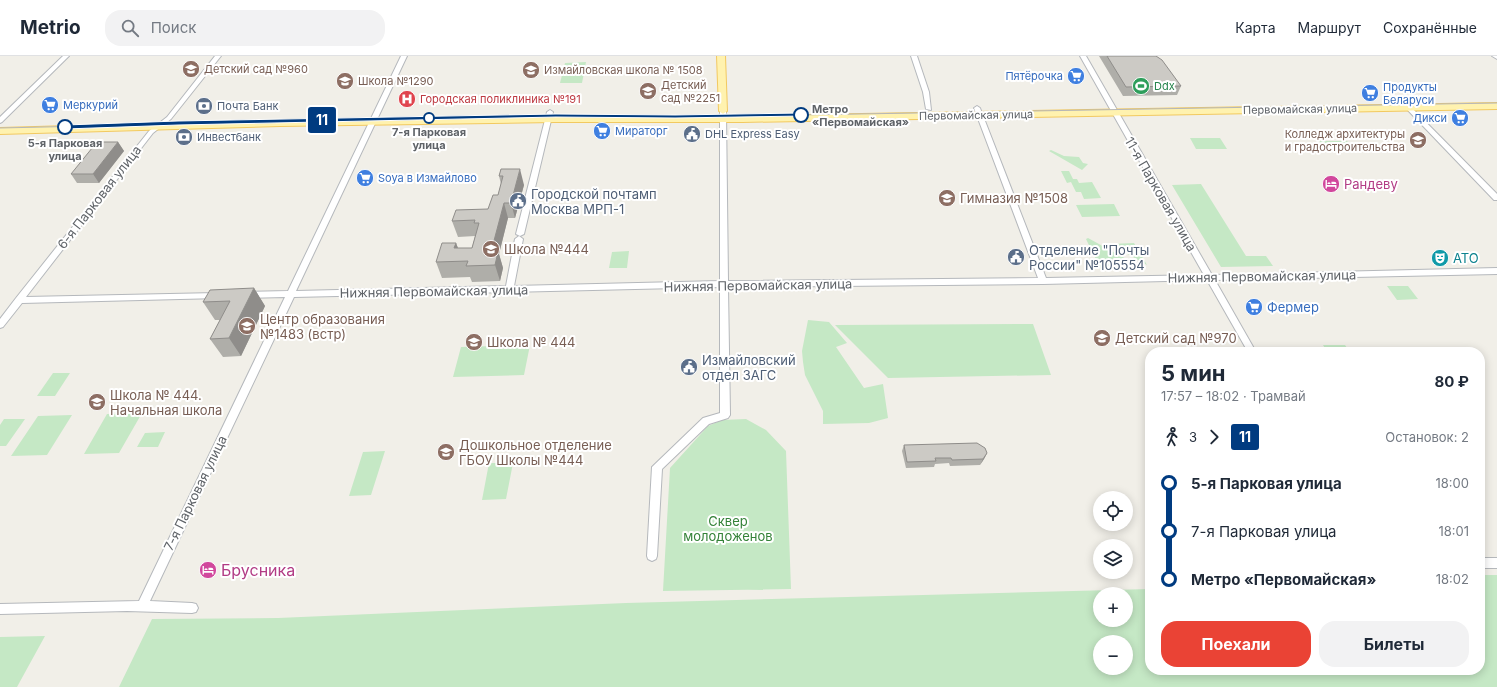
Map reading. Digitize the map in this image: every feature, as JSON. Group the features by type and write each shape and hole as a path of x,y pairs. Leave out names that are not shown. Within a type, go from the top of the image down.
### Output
{"main road":[{"path":"721,56 723,115"},
{"name":"Первомайская улица","path":"723,115 929,109 1114,113 1404,104 1497,98"},
{"name":"Первомайская улица","path":"0,122 169,118 723,115 978,111 1110,105 1404,104 1497,106"},
{"name":"Первомайская улица","path":"0,131 375,118"}],"street":[{"path":"0,122 66,56"},
{"name":"6-я Парковая улица","path":"0,324 146,138 157,126 169,118 218,56"},
{"name":"7-я Парковая улица","path":"142,606 404,56"},
{"path":"914,56 926,92 929,109"},
{"name":"11-я Парковая улица","path":"1082,56 1249,347"},
{"path":"1404,104 1497,198"},
{"path":"978,111 1043,281"},
{"path":"509,290 520,237 550,115"},
{"path":"652,556 657,467 706,421 725,416 723,115"},
{"name":"Нижняя Первомайская улица","path":"237,295 724,284 1043,281 1497,271"},
{"path":"19,300 222,296"},
{"path":"1485,563 1497,563"},
{"path":"0,609 142,606 192,608"}],"green space":[{"path":"586,62 582,83 560,83 565,63"},
{"path":"1190,138 1220,138 1227,149 1196,149"},
{"path":"1319,141 1347,141 1355,150 1327,150"},
{"path":"1051,150 1064,156 1079,157 1083,163 1088,164 1082,170 1049,151"},
{"path":"1061,171 1069,171 1073,179 1077,179 1079,183 1092,182 1101,198 1084,199 1081,192 1076,192 1071,182 1067,183"},
{"path":"1201,184 1246,256 1266,256 1273,266 1221,267 1172,185"},
{"path":"1114,204 1120,216 1082,217 1076,205"},
{"path":"1088,238 1142,268 1101,270 1086,239"},
{"path":"1134,243 1147,265 1110,244"},
{"path":"629,251 627,268 609,268 612,252"},
{"path":"1387,286 1408,286 1418,299 1397,300"},
{"path":"808,320 829,322 847,343 836,347 864,388 883,384 888,418 869,423 823,424 823,411 805,375 803,362 802,351"},
{"path":"1033,324 1051,375 888,378 835,325"},
{"path":"530,345 524,375 453,377 461,347"},
{"path":"1323,345 1345,345 1346,347 1324,347"},
{"path":"53,373 70,373 55,396 37,396"},
{"path":"142,413 119,453 84,454 107,414"},
{"path":"72,415 47,455 11,456 38,416"},
{"path":"4,419 25,419 6,446 0,446 0,425"},
{"name":"Сквер молодоженов","path":"746,419 766,430 786,451 791,589 663,591 670,468 708,426 722,420"},
{"path":"165,432 158,447 137,447 145,433"},
{"path":"385,451 371,495 349,496 363,452"},
{"path":"489,463 513,463 506,499 482,500"},
{"path":"1485,575 1497,575 1497,687 119,687 152,619 278,618 626,603 1093,591 1093,627 1133,627 1133,589 1145,589 1145,675 1485,675"},
{"path":"45,636 17,687 0,687 0,637"}],"building":[{"path":"1107,56 1156,56 1162,60 1181,86 1126,87"},
{"path":"97,142 118,142 93,174 71,174"},
{"path":"501,169 520,169 511,203 504,203 491,252 498,252 495,265 466,266 468,261 436,262 442,243 456,243 454,248 472,248 479,223 474,223 475,220 452,221 456,210 488,209 493,195 498,195 503,176 499,176"},
{"path":"254,288 229,338 210,339 230,301 203,302 210,290"},
{"path":"977,443 985,448 987,453 983,459 952,460 951,458 935,458 936,461 907,462 904,445"}],"tram line":[{"path":"0,128 539,116 742,116 1497,103"},
{"name":"11","path":"65,127 178,123 601,115 675,117 801,115"}],"place":[{"name":"Детский сад №960","path":"191,69"},
{"name":"Измайловская школа № 1508","path":"531,70"},
{"name":"Пятёрочка","path":"1076,76"},
{"name":"Школа №1290","path":"345,81"},
{"name":"Ddx","path":"1141,86"},
{"name":"Детский сад №2251","path":"648,91"},
{"name":"Продукты Беларуси","path":"1370,93"},
{"name":"Городская поликлиника №191","path":"407,99"},
{"name":"Меркурий","path":"50,105"},
{"name":"Почта Банк","path":"204,106"},
{"name":"Метро «Первомайская»","path":"801,115"},
{"name":"7-я Парковая улица","path":"429,118"},
{"name":"Дикси","path":"1460,118"},
{"name":"5-я Парковая улица","path":"65,127"},
{"name":"Мираторг","path":"602,131"},
{"name":"DHL Express Easy","path":"692,134"},
{"name":"Инвестбанк","path":"184,137"},
{"name":"Колледж архитектуры и градостроительства","path":"1418,140"},
{"name":"Soya в Измайлово","path":"365,178"},
{"name":"Рандеву","path":"1331,184"},
{"name":"Гимназия №1508","path":"947,198"},
{"name":"Городской почтамп Москва МРП-1","path":"518,201"},
{"name":"Школа №444","path":"491,249"},
{"name":"Отделение \"Почты России\" №105554","path":"1016,257"},
{"name":"АТО","path":"1440,258"},
{"name":"Фермер","path":"1254,307"},
{"name":"Центр образования №1483 (встр)","path":"247,326"},
{"name":"Детский сад №970","path":"1102,338"},
{"name":"Школа № 444","path":"474,342"},
{"name":"Измайловский отдел ЗАГС","path":"689,367"},
{"name":"Школа № 444. Начальная школа","path":"97,402"},
{"name":"Дошкольное отделение ГБОУ Школы №444","path":"446,452"},
{"name":"Брусника","path":"208,570"}]}
